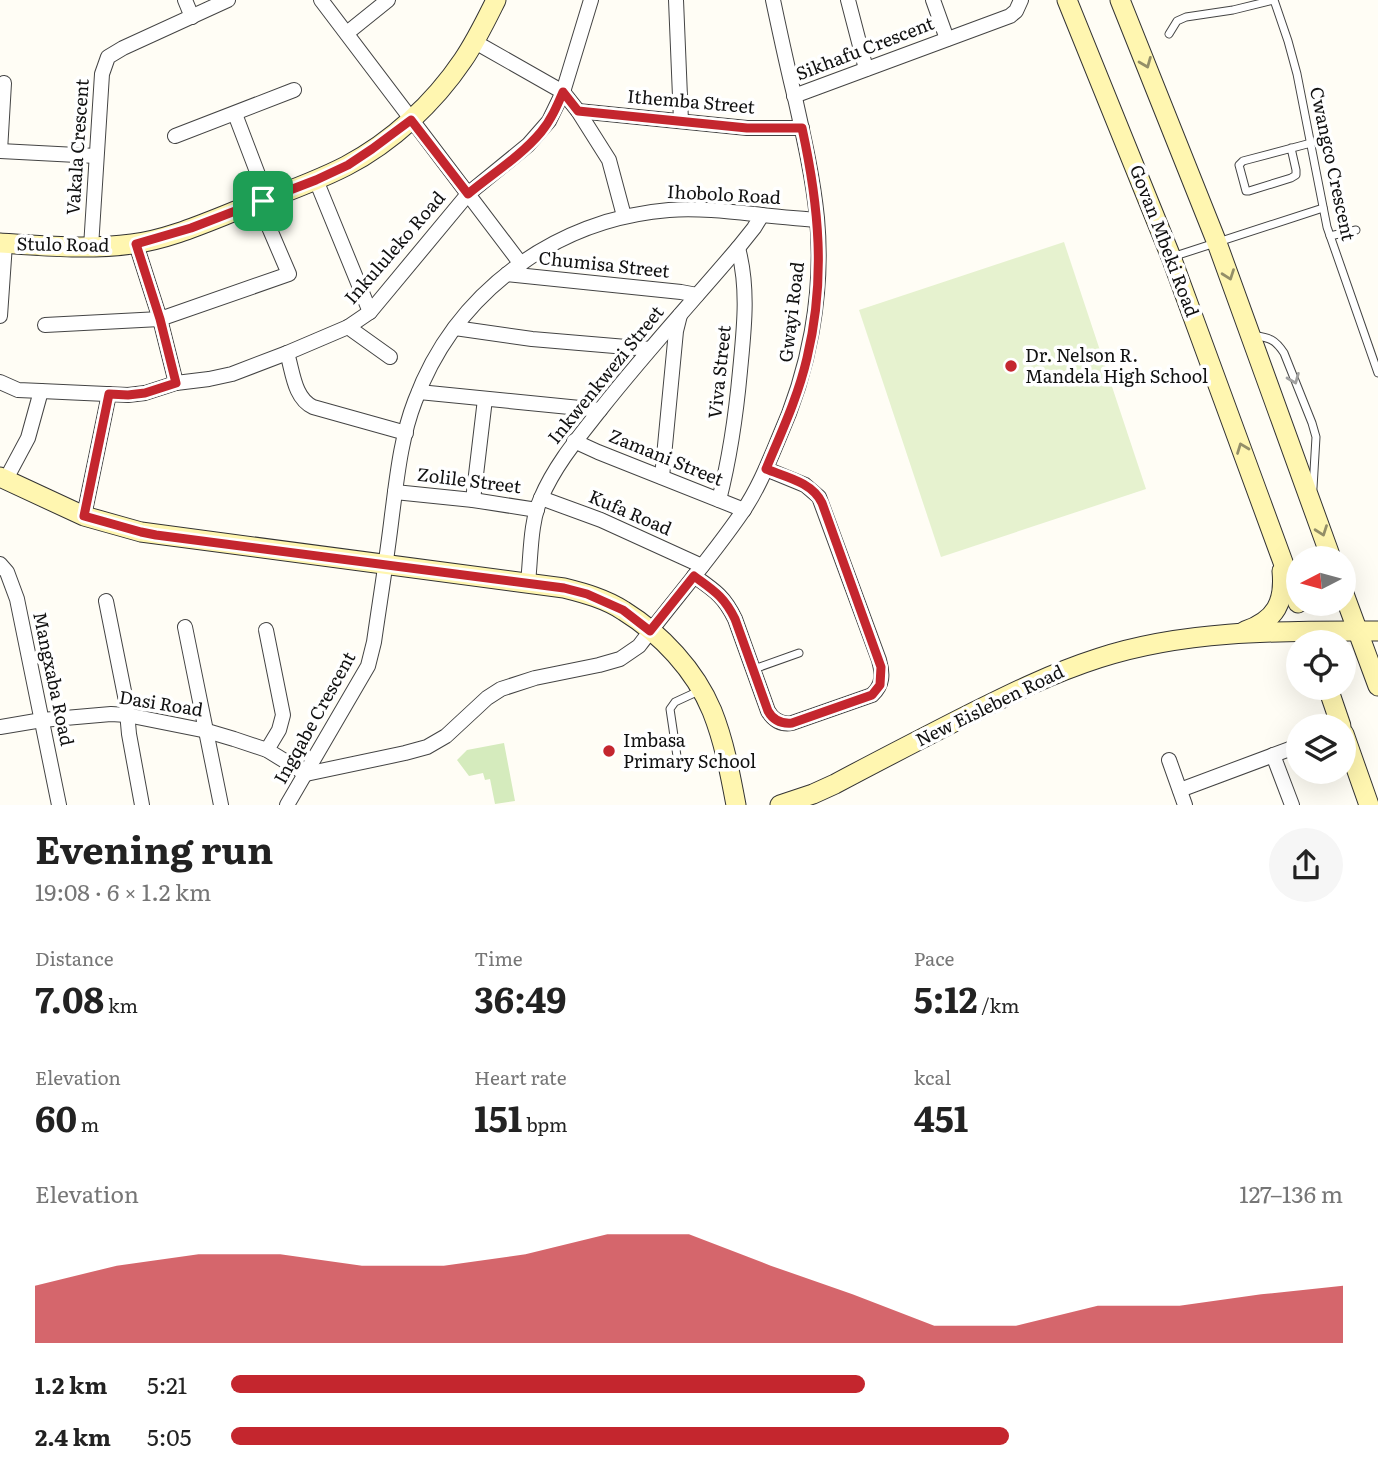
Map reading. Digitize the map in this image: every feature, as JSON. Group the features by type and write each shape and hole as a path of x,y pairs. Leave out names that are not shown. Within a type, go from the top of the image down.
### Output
{"main road":[{"name":"Stulo Road","path":"3,243 91,247 136,244 191,228 348,165 411,120 447,82 475,42 496,0"},
{"name":"Govan Mbeki Road","path":"1067,0 1171,257 1286,568"},
{"path":"1121,0 1217,243 1327,546"},
{"path":"3,479 84,516 141,532 527,582 587,594 623,610 663,640 702,690 719,731 736,805"},
{"path":"1234,634 1255,628 1277,609 1283,585 1280,552"},
{"path":"1352,616 1378,686"},
{"name":"New Eisleben Road","path":"1357,631 1378,631"},
{"name":"New Eisleben Road","path":"780,805 835,784 1026,685 1100,657 1181,640 1234,634 1286,636"},
{"path":"1356,768 1369,805"}],"street":[{"path":"185,0 192,17"},
{"name":"Vakala Crescent","path":"91,247 102,74 108,57 228,0"},
{"path":"321,0 521,264"},
{"path":"346,33 388,0"},
{"name":"Inkululeko Road","path":"0,382 18,390 128,395 145,393 176,383 232,374 348,327 370,312 468,194 541,132 556,110 563,92 590,0"},
{"path":"676,0 681,121"},
{"name":"Gwayi Road","path":"306,774 427,747 446,736 487,698 501,690 535,678 620,659 639,646 744,510 766,469 790,414 807,358 818,281 814,189 773,0"},
{"path":"848,0 866,69"},
{"path":"933,0 947,39"},
{"name":"Sikhafu Crescent","path":"794,96 1010,16 1016,11 1021,0"},
{"path":"475,42 563,92 609,160 624,216"},
{"path":"4,83 0,150 96,156"},
{"path":"174,136 294,90"},
{"name":"Ithemba Street","path":"578,111 747,128 802,128"},
{"path":"45,325 160,319 289,274 265,218 259,177 235,114"},
{"path":"316,180 370,312"},
{"name":"Ihobolo Road","path":"386,565 400,456 419,392 446,339 488,289 551,243 624,216 692,209 817,220"},
{"name":"Inkwenkwezi Street","path":"527,582 539,504 574,441 738,248 762,215"},
{"path":"0,316 3,243"},
{"path":"136,244 160,319 176,383"},
{"name":"Viva Street","path":"719,500 733,438 746,315 738,248"},
{"name":"Chumisa Street","path":"507,274 697,295"},
{"path":"662,477 676,331 680,314"},
{"path":"348,327 390,357"},
{"path":"455,328 533,339 650,349"},
{"path":"287,353 299,397 305,403 405,433"},
{"path":"3,479 28,438 41,391"},
{"path":"419,392 600,410"},
{"path":"84,516 109,394"},
{"path":"473,500 485,399"},
{"name":"Zamani Street","path":"574,441 744,510"},
{"name":"Kufa Road","path":"539,504 601,520 698,571 728,606 771,715 786,724 872,695 882,679 879,660 819,497 805,485 766,469"},
{"name":"Zolile Street","path":"395,492 539,504"},
{"name":"Mangxaba Road","path":"0,564 8,572 17,599 60,805"},
{"name":"Ingqabe Crescent","path":"288,805 368,666 386,565"},
{"path":"106,601 126,701 142,805"},
{"path":"185,627 221,805"},
{"path":"266,630 283,715 279,730 267,750"},
{"name":"Dasi Road","path":"0,727 42,720 127,715 206,731 267,750 306,774"},
{"path":"1180,790 1286,750"},
{"path":"1273,755 1292,805"},
{"path":"1169,760 1185,805"}],"lane":[{"path":"1170,34 1177,20 1186,17 1274,0"},
{"name":"Cwangco Crescent","path":"1274,0 1291,52 1330,236 1378,373"},
{"path":"1291,148 1296,175 1246,191 1239,165 1243,161 1291,148 1311,143"},
{"path":"1171,257 1323,208"},
{"path":"1330,236 1356,230"},
{"path":"1251,335 1271,338 1278,343 1312,423 1316,437 1312,503"},
{"path":"753,670 799,653"},
{"path":"678,763 670,709 675,702 702,690"}],"green space":[{"path":"1064,242 1146,489 941,557 859,310"},
{"path":"504,743 515,801 495,804 490,779 485,780 483,773 469,776 457,760 467,750"}],"place":[{"name":"Dr. Nelson R. Mandela High School","path":"1011,366"},
{"name":"Imbasa Primary School","path":"609,751"}],"route":[{"path":"563,92 578,111 747,128 802,128 814,189 819,242 814,322 801,382 766,469 810,488 822,503 881,667 882,679 877,691 792,723 781,723 768,711 728,606 721,597 694,576 650,631 623,610 587,594 564,588 156,535 84,516 109,394 145,393 176,383 160,319 136,244 191,228 263,201 348,165 411,120 468,194 541,132 556,110 563,92"}]}
